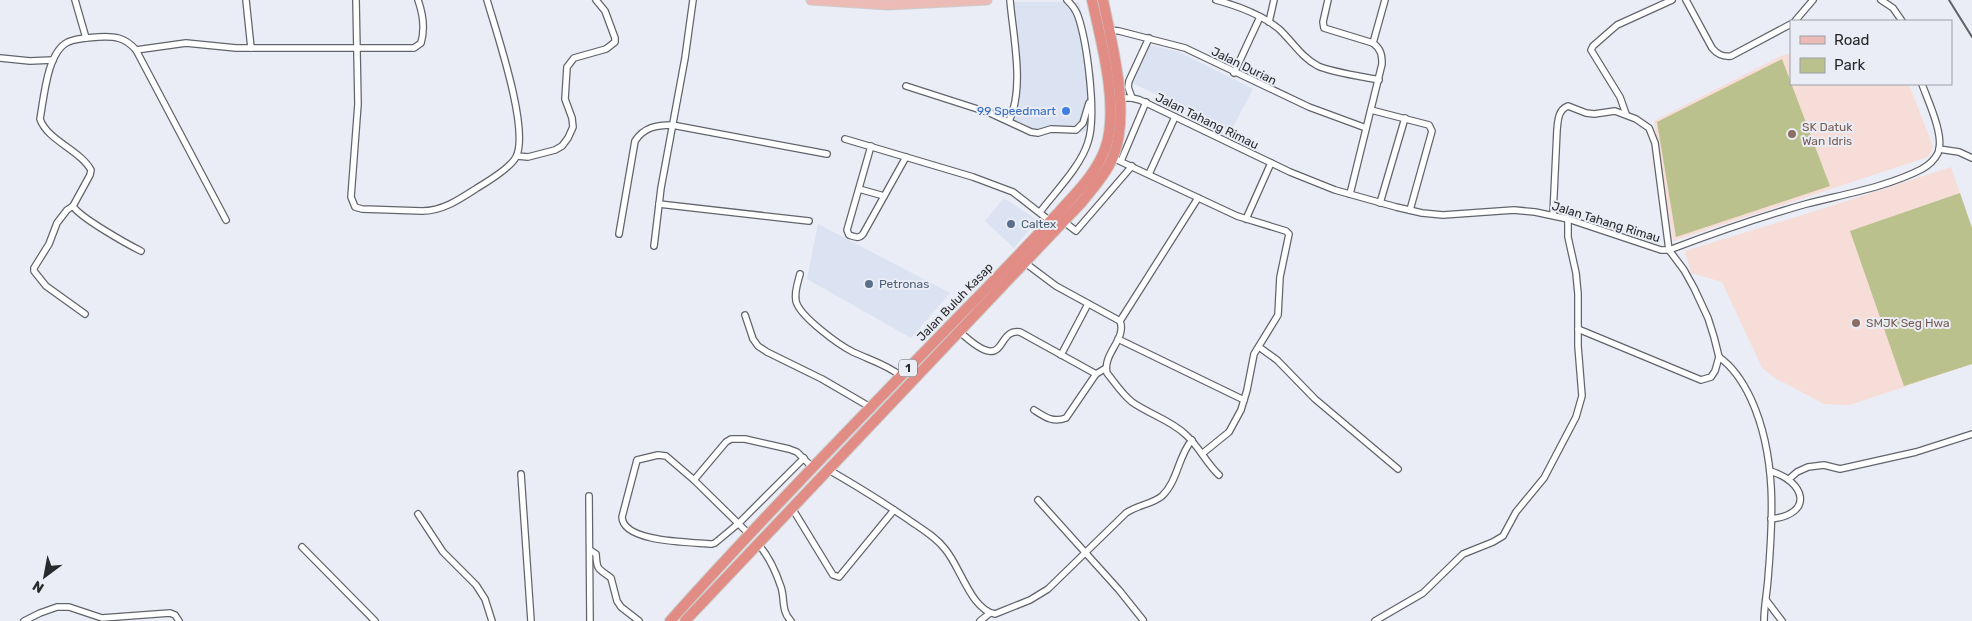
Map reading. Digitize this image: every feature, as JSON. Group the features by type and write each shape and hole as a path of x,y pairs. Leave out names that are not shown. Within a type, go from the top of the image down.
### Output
{"highway":[{"name":"Jalan Buluh Kasap","path":"685,621 1063,221 1117,159 1120,123 1092,0"},
{"name":"Jalan Buluh Kasap","path":"670,621 762,520 1084,184 1105,150 1110,132 1115,98 1109,30 1104,0"},
{"path":"762,520 764,528 772,528"},
{"path":"746,538 755,547"}],"main road":[{"path":"811,0 888,5 987,0"}],"street":[{"path":"75,0 86,38"},
{"path":"246,0 251,48"},
{"path":"356,0 358,104 350,197 355,207 372,210 422,211 441,208 454,203 486,182 517,156 518,120 502,50 487,0"},
{"path":"136,50 186,43 218,47 251,48 414,48 421,43 423,20 418,0"},
{"path":"517,156 528,157 555,150 562,146 568,138 572,126 572,118 565,100 567,67 574,58 606,49 615,42 606,11 596,0"},
{"path":"654,246 672,125 686,58 693,0"},
{"path":"1009,121 1015,106 1017,90 1010,0"},
{"path":"1040,212 1082,156 1091,129 1091,79 1078,16 1068,0"},
{"path":"1216,0 1238,3 1269,22 1303,55 1320,67 1379,80"},
{"path":"1269,22 1274,0"},
{"path":"1328,0 1323,22 1324,28 1373,44 1378,47 1382,54 1379,80 1350,194"},
{"path":"1373,44 1385,0"},
{"path":"1626,114 1620,96 1592,50 1593,46 1617,25 1672,0"},
{"path":"1686,0 1712,48 1721,55 1731,56 1790,25"},
{"path":"1796,20 1813,0"},
{"path":"1881,0 1893,8 1901,20"},
{"path":"1234,73 1260,17"},
{"name":"Jalan Durian","path":"1109,30 1185,48 1234,73 1316,110 1366,128"},
{"path":"85,314 46,286 34,271 49,244 57,223 67,210 73,206 91,170 88,165 42,124 40,119 55,53 68,42 86,38 120,38 129,42 136,50 226,220"},
{"path":"1132,98 1128,87 1129,81 1149,38"},
{"path":"0,58 30,61 53,60"},
{"path":"1922,85 1940,136 1939,148 1960,152 1972,158"},
{"path":"906,86 1009,121 1020,128 1038,134 1047,129 1076,130 1082,123 1090,97"},
{"name":"Jalan Tahang Rimau","path":"1115,98 1132,98 1146,102 1271,163 1318,184 1350,194 1410,210 1453,215 1514,210 1553,215 1654,248 1669,250 1731,227 1907,175 1927,166 1937,155 1939,148"},
{"path":"1146,102 1117,159 1246,219 1286,231 1290,236 1281,268 1278,315 1254,354 1244,400 1229,432 1203,453"},
{"path":"1553,215 1555,147 1559,116 1562,110 1568,106 1594,114 1610,111 1626,114 1644,124 1652,133 1669,250 1684,270 1708,318 1719,357 1716,371 1712,377 1701,380 1578,329"},
{"path":"1371,110 1429,125 1432,131 1410,210"},
{"path":"1149,174 1175,117"},
{"path":"1380,202 1405,118"},
{"path":"619,234 635,141 638,135 656,126 672,125 827,154"},
{"path":"845,139 1014,192 1050,221"},
{"path":"871,146 846,230 849,235 861,237 864,234 906,157"},
{"path":"1246,219 1271,163"},
{"path":"1063,221 1076,231 1132,166"},
{"path":"859,189 884,196"},
{"path":"1120,321 1198,198"},
{"path":"659,204 809,221"},
{"path":"73,206 75,210 141,251"},
{"path":"1375,621 1423,593 1463,554 1504,536 1516,512 1536,489 1578,412 1581,388 1578,294 1576,273 1567,234 1568,219"},
{"path":"1024,262 1056,286 1120,321 1122,327 1108,358 1107,373 1128,399 1178,428 1192,440 1219,475"},
{"path":"800,274 795,294 796,303 800,310 830,336 851,350 882,363 901,376"},
{"path":"1061,355 1088,304"},
{"path":"745,315 753,338 758,346 822,379 870,407"},
{"path":"959,331 978,348 987,352 996,351 1010,334 1014,332 1033,339 1096,374"},
{"path":"1118,338 1244,400"},
{"path":"1259,347 1277,360 1316,399 1398,469"},
{"path":"1719,357 1729,366 1747,390 1761,421 1768,451 1772,536 1764,621"},
{"path":"1034,410 1053,420 1066,418 1096,374 1106,368"},
{"path":"1789,479 1797,472 1808,467 1824,465 1840,469 1916,452 1972,434"},
{"path":"694,480 726,442 731,439 745,439 789,448 804,458 813,468"},
{"path":"980,621 990,613 1002,613 1038,596 1057,582 1126,513 1135,506 1162,496 1176,472 1183,453 1192,440"},
{"path":"746,538 739,523 694,480 662,455 639,459 622,520 633,531 650,538 712,544 739,523 804,458"},
{"path":"829,470 929,534 944,548 978,603 990,613"},
{"path":"1770,471 1789,479 1800,494 1802,502 1788,516 1771,519"},
{"path":"521,474 531,621"},
{"path":"589,496 590,621"},
{"path":"1038,500 1119,590 1143,620"},
{"path":"792,508 833,575 839,578 894,510"},
{"path":"418,514 443,552 476,586 485,599 492,621"},
{"path":"302,547 375,621"},
{"path":"755,547 763,549 775,573 781,587 785,612 791,621"},
{"path":"590,550 596,554 599,570 611,578 621,607 639,621"},
{"path":"1766,600 1782,621"},
{"path":"24,621 40,613 69,607 102,618 170,613 175,615 179,621"}],"shaded area":[{"path":"1007,2 1079,2 1094,77 1093,130 1074,133 1015,129 1005,122 1012,106 1015,88"},
{"path":"1150,45 1179,52 1253,89 1232,129 1229,131 1133,83"},
{"name":"SK Datuk Wan Idris","path":"1790,53 1790,85 1909,85 1933,147 1928,157 1673,241 1654,121 1781,56"},
{"name":"SMJK Seg Hwa","path":"1951,167 1972,228 1972,364 1850,405 1824,404 1775,378 1762,368 1722,282 1691,273 1685,251"},
{"path":"1004,198 1037,220 1014,248 985,221"},
{"path":"818,224 950,293 911,338 807,279"}],"green space":[{"name":"SK Datuk Wan Idris","path":"1782,59 1790,85 1792,85 1830,186 1676,237 1657,122"},
{"path":"1960,193 1972,228 1972,364 1904,386 1850,231"}],"railway":[{"path":"1949,0 1972,37"}],"place":[{"name":"99 Speedmart","path":"1066,111"},
{"name":"SK Datuk Wan Idris","path":"1792,134"},
{"name":"Caltex","path":"1011,224"},
{"name":"Petronas","path":"869,284"},
{"name":"SMJK Seg Hwa","path":"1856,323"}]}
